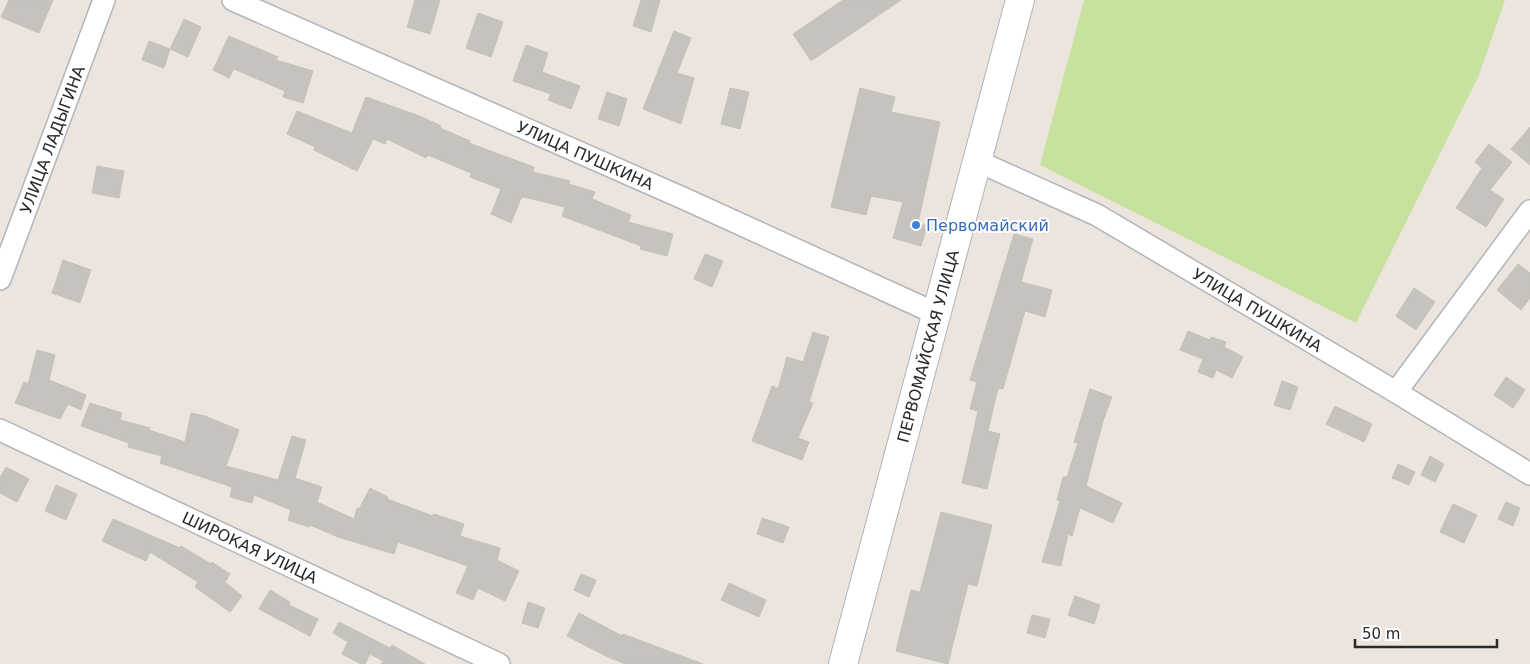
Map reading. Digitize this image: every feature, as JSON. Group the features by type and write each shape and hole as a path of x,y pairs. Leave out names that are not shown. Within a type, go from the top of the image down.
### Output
{"street":[{"name":"УЛИЦА ЛАДЫГИНА","path":"0,279 104,0"},
{"name":"УЛИЦА ПУШКИНА","path":"233,0 685,199 937,314"},
{"name":"ПЕРВОМАЙСКАЯ УЛИЦА","path":"842,664 1020,0"},
{"name":"УЛИЦА ПУШКИНА","path":"977,160 1096,214 1530,474"},
{"path":"1396,392 1530,212"},
{"name":"ШИРОКАЯ УЛИЦА","path":"0,430 498,664"}],"green space":[{"path":"1084,0 1505,0 1479,75 1356,323 1040,165"}],"building":[{"path":"9,0 53,0 39,33 1,17"},
{"path":"415,0 440,0 430,34 407,27"},
{"path":"641,0 660,0 651,32 633,26"},
{"path":"843,0 901,0 811,61 793,34"},
{"path":"478,13 503,22 491,57 466,48"},
{"path":"184,19 201,27 188,57 170,49"},
{"path":"674,31 691,38 677,73 694,78 681,124 643,109"},
{"path":"229,36 278,57 276,60 313,71 303,103 283,97 285,91 234,69 229,78 213,70"},
{"path":"149,41 170,49 164,68 142,60"},
{"path":"526,45 548,53 542,72 580,86 571,109 548,100 551,94 513,81"},
{"path":"730,88 749,92 740,129 721,124"},
{"path":"860,88 895,97 891,112 940,122 918,223 927,226 921,246 893,238 903,202 871,196 866,215 831,207"},
{"path":"607,92 627,99 619,126 598,119"},
{"path":"366,97 422,117 441,126 440,128 470,141 469,143 534,167 533,172 570,181 569,184 595,192 592,199 631,215 628,222 673,234 667,256 640,249 641,246 562,216 565,207 524,197 521,198 511,223 491,214 501,189 470,177 471,173 428,155 426,158 387,139 385,144 373,139 357,171 314,150 315,147 287,134 297,111 352,133"},
{"path":"1530,127 1530,165 1511,149"},
{"path":"1489,144 1512,162 1490,190 1504,199 1486,227 1456,208 1482,168 1475,162"},
{"path":"97,166 124,171 119,198 92,193"},
{"path":"1014,234 1033,239 1021,282 1052,290 1045,317 1025,311 1003,389 998,388 988,431 1000,434 987,489 962,483 978,411 970,409 977,382 970,380"},
{"path":"705,254 723,261 712,287 694,279"},
{"path":"63,260 91,270 80,303 52,293"},
{"path":"1518,264 1530,273 1530,298 1521,310 1497,290"},
{"path":"1414,288 1435,302 1416,330 1396,316"},
{"path":"1188,331 1210,340 1211,337 1226,342 1224,347 1243,357 1232,378 1216,370 1213,378 1198,372 1203,359 1180,350"},
{"path":"813,332 829,337 809,402 813,403 798,438 809,442 802,460 752,441 772,386 778,389 787,357 803,362"},
{"path":"37,350 55,355 49,380 86,395 81,410 68,404 60,419 15,403 24,382 28,384"},
{"path":"1506,377 1525,390 1513,408 1494,395"},
{"path":"1282,381 1298,387 1290,410 1274,405"},
{"path":"1090,389 1112,397 1103,421 1086,486 1122,503 1113,523 1080,508 1072,536 1068,534 1061,566 1042,562 1060,501 1057,500 1063,477 1067,477 1078,443 1074,442"},
{"path":"90,403 122,413 120,420 150,428 149,430 185,442 191,413 205,416 239,430 226,466 278,480 292,436 306,440 295,478 322,487 317,502 354,519 357,508 359,509 370,488 388,497 387,499 433,516 434,514 464,524 460,536 500,548 497,560 519,571 505,601 478,588 473,600 456,593 468,566 398,542 394,554 338,537 310,525 309,527 288,520 291,510 254,495 252,503 230,497 232,487 160,463 162,456 128,447 129,443 81,426"},
{"path":"1335,406 1372,424 1364,442 1326,424"},
{"path":"1430,456 1444,464 1435,482 1421,475"},
{"path":"1398,464 1415,472 1409,485 1392,478"},
{"path":"6,467 29,479 17,502 0,493 0,478"},
{"path":"56,485 77,494 66,520 45,511"},
{"path":"1506,502 1520,508 1513,526 1498,519"},
{"path":"1453,504 1477,515 1464,543 1440,532"},
{"path":"941,512 992,525 977,586 968,584 948,664 896,651 911,590 920,592"},
{"path":"762,518 789,527 783,543 757,534"},
{"path":"113,519 180,548 181,546 211,564 212,562 230,574 225,582 242,596 230,612 195,587 198,582 150,552 146,561 102,541"},
{"path":"581,574 596,580 589,597 574,590"},
{"path":"729,583 766,600 759,617 721,600"},
{"path":"270,590 290,602 289,605 318,619 310,636 259,609"},
{"path":"1075,596 1100,605 1094,624 1068,615"},
{"path":"528,602 545,608 538,628 522,623"},
{"path":"579,613 622,636 623,634 703,664 626,664 610,658 567,636"},
{"path":"1032,615 1050,619 1045,638 1027,633"},
{"path":"339,622 390,648 392,645 425,664 381,664 383,661 370,654 365,664 361,664 342,654 348,642 333,633"}],"place":[{"name":"Первомайский","path":"916,225"}]}
